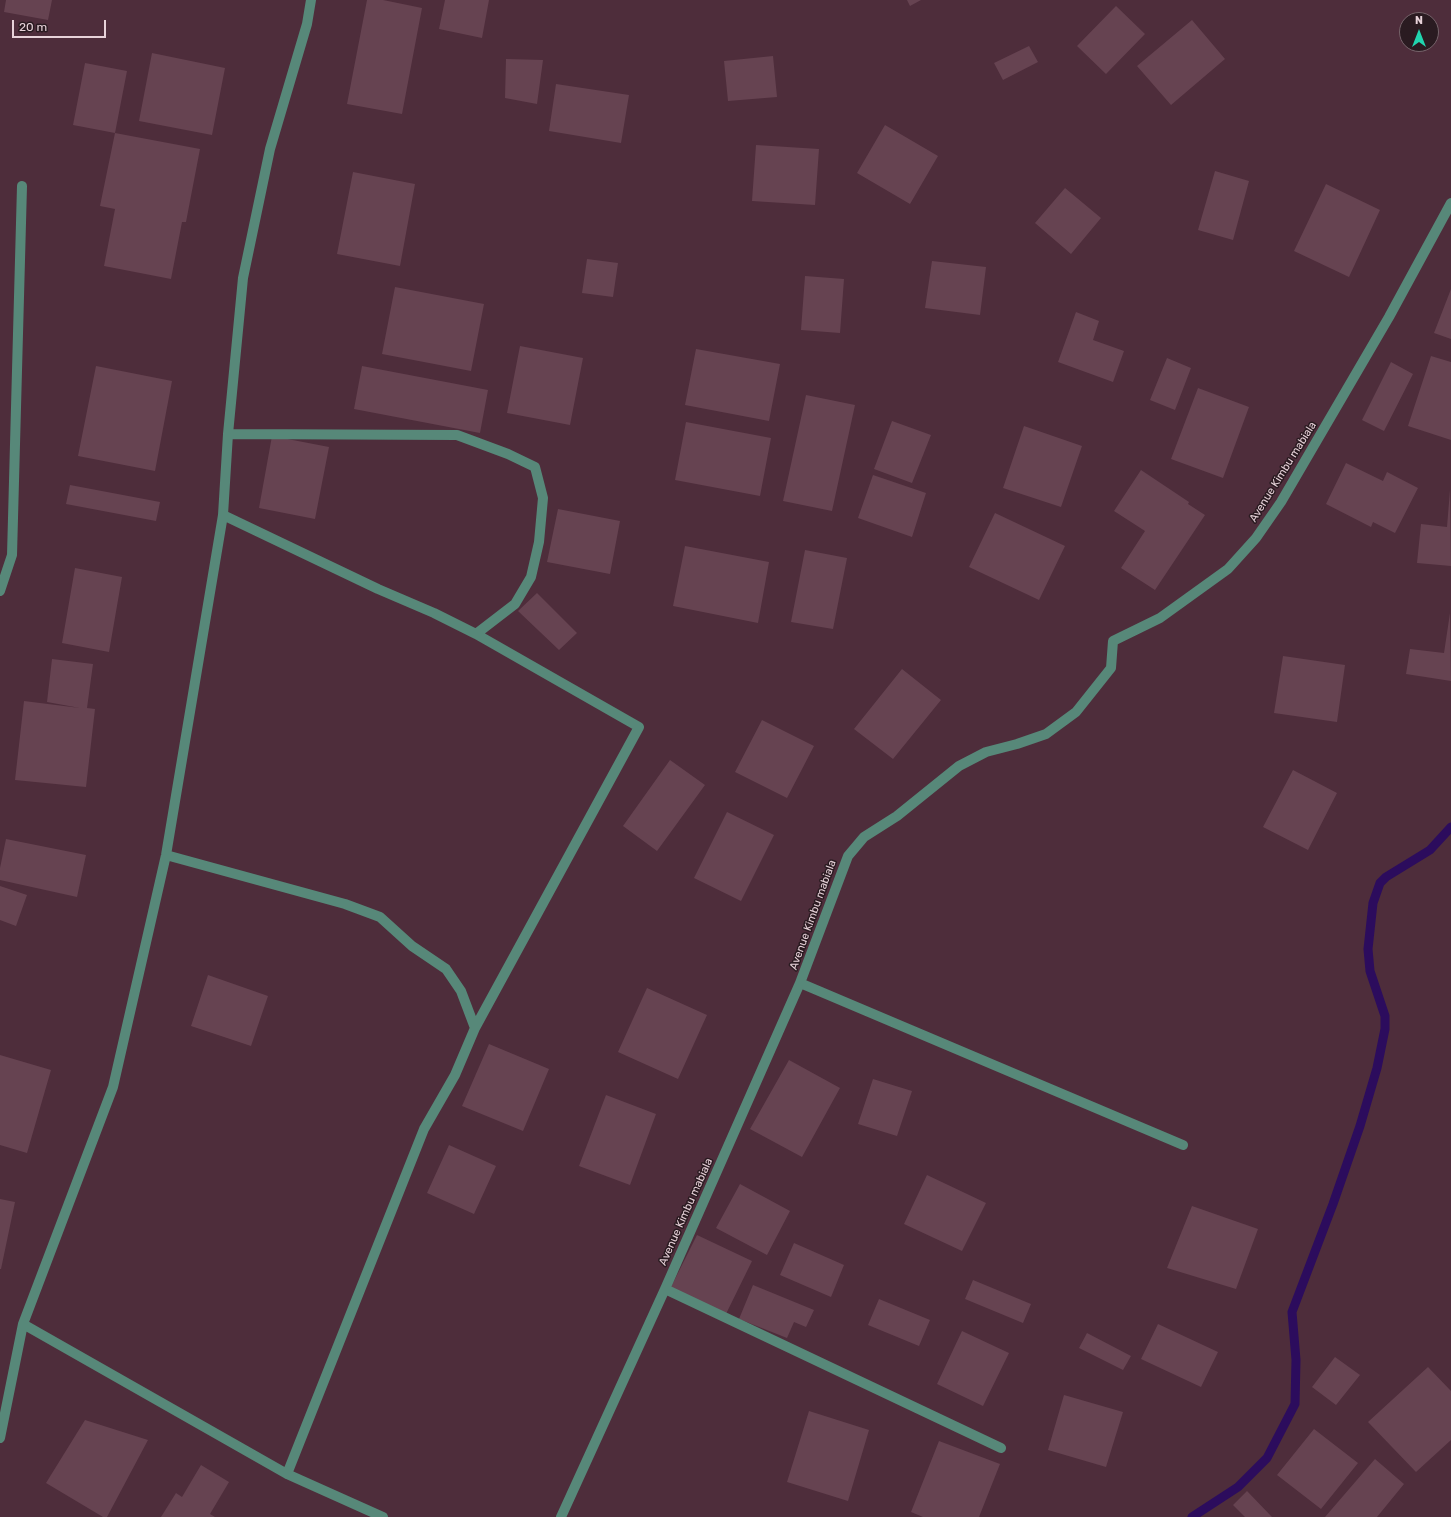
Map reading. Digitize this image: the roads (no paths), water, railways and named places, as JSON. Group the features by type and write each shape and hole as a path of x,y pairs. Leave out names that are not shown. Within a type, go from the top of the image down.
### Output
{"street":[{"path":"0,1438 23,1324 114,1087 166,855 223,515 228,434 242,278 270,149 307,24 311,0"},
{"path":"0,591 12,555 22,186"},
{"name":"Avenue Kimbu mabiala","path":"561,1517 665,1289 800,983 848,856 864,836 897,816 959,766 986,752 1017,744 1046,734 1076,712 1111,668 1113,641 1160,618 1228,569 1256,538 1281,502 1389,317 1451,203"},
{"path":"228,434 457,435 508,454 535,467 543,498 539,542 531,577 515,604 476,634"},
{"path":"223,515 476,634 638,728 475,1028 455,1075 424,1129 287,1474"},
{"path":"166,855 345,904 380,917 412,946 446,968 461,992 475,1028"},
{"path":"800,983 1183,1145"},
{"path":"665,1289 1001,1448"},
{"path":"23,1324 287,1474 383,1517"}],"waterway":[{"path":"1192,1517 1238,1487 1267,1458 1295,1404 1296,1360 1292,1312 1333,1204 1360,1126 1377,1068 1385,1029 1385,1016 1370,971 1368,949 1373,903 1380,883 1386,877 1430,850 1451,827"}]}
